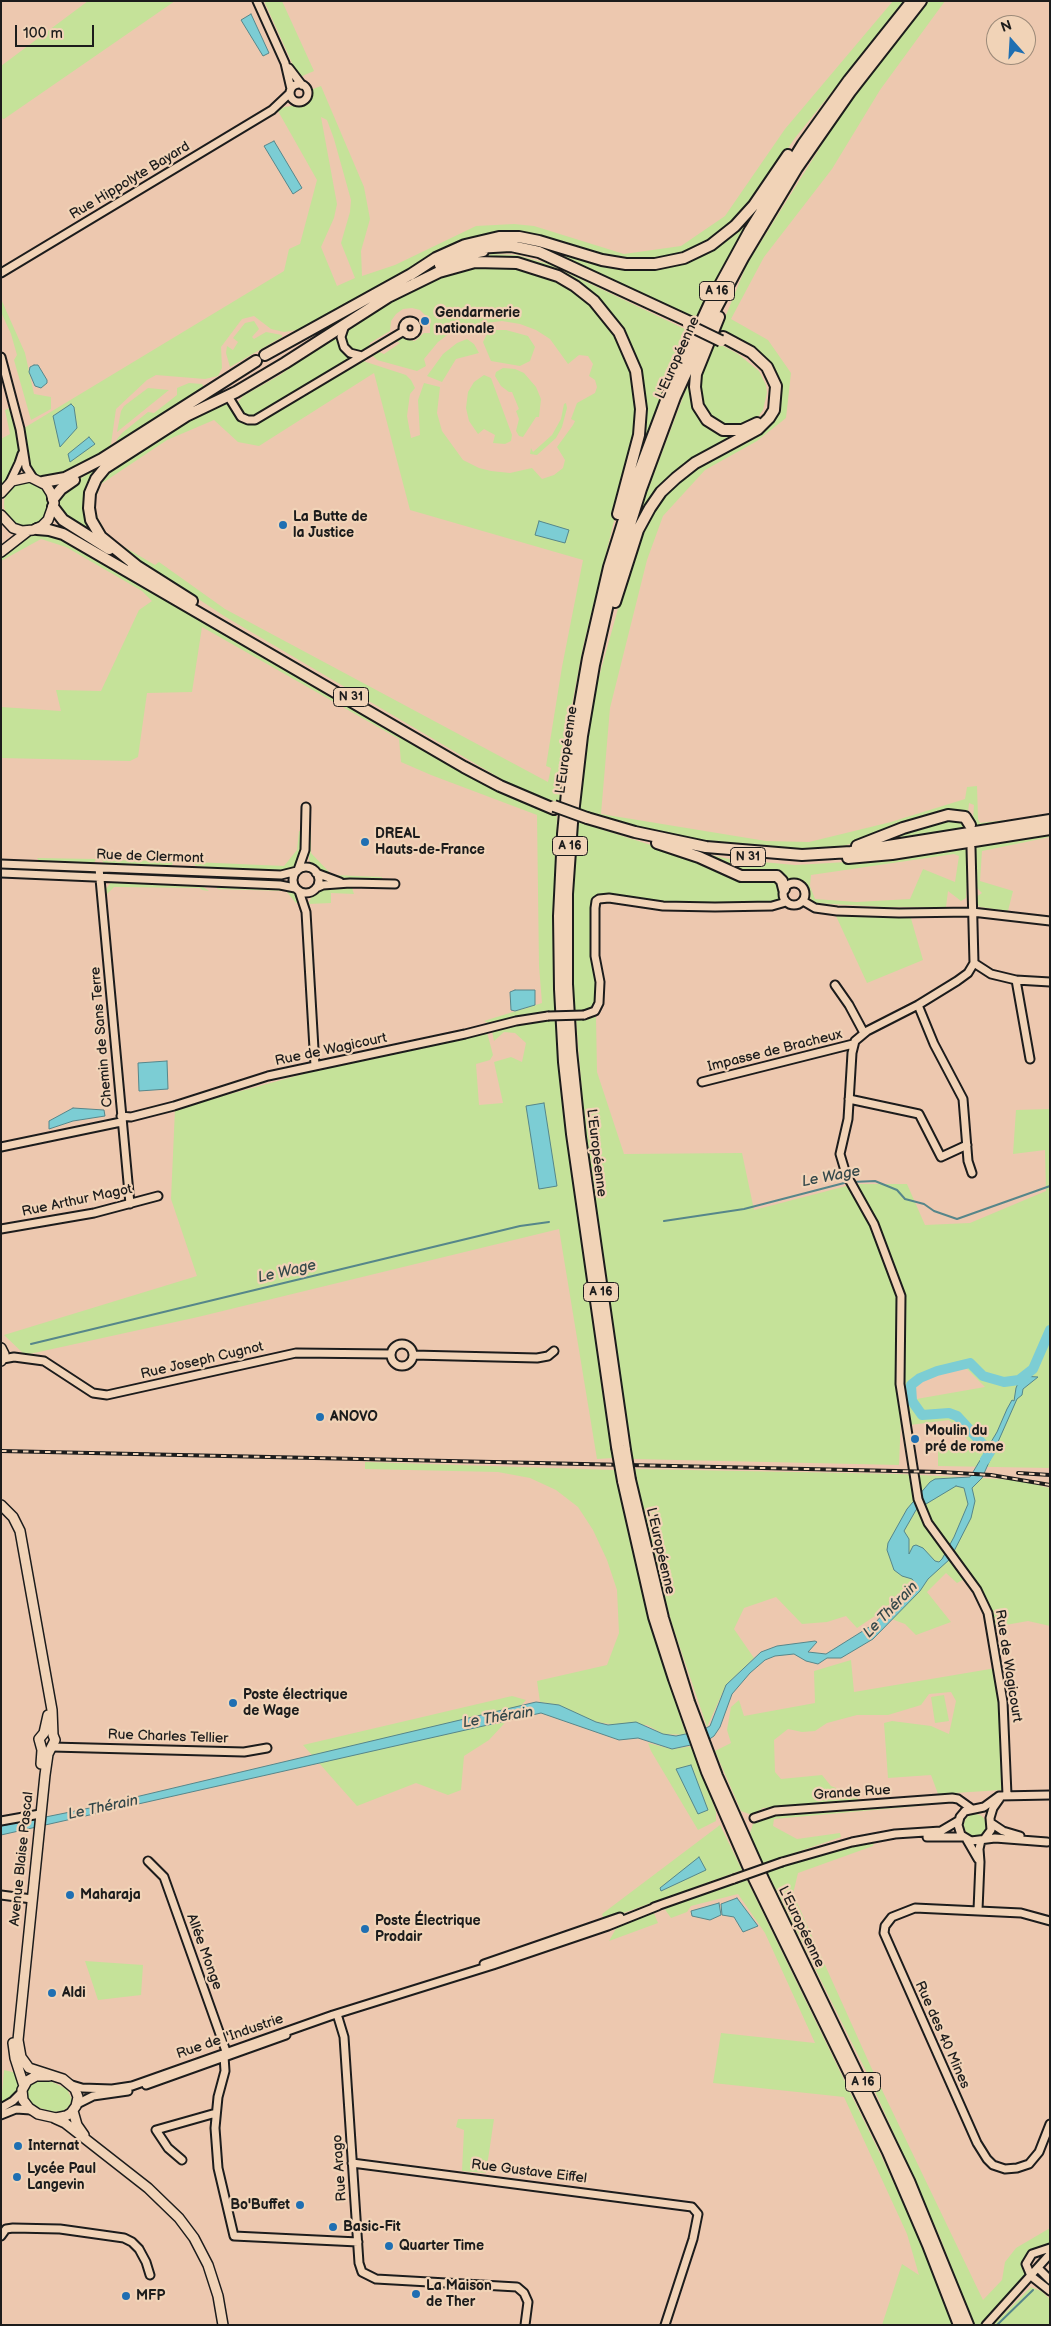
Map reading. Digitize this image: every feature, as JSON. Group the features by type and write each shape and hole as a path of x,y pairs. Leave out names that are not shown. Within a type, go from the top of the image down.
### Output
{"highway":[{"name":"L'Européenne","path":"912,1 857,70 812,131 766,202 725,274 695,334 662,410 637,478 612,558 596,618 578,710 566,797 560,896 559,968 562,1040 571,1129 626,1480 692,1722 748,1866 904,2189 960,2325"},
{"name":"L'Européenne","path":"621,1448 581,1148 568,1001 569,852 577,769 589,692 615,573 655,448 702,337 753,239 782,191 826,124 922,1"},
{"path":"410,275 440,256 465,245 499,237 519,237 539,241 602,260 626,264 655,264 691,255 723,237 739,222 829,99 857,70"},
{"path":"722,339 757,362 766,374 770,385 771,398 765,415 756,424 742,430 723,430 707,420 698,406 695,382 704,352 747,258 753,239"},
{"path":"265,355 441,259 470,249 492,245 521,247 558,258 751,352 767,367 776,386 776,395 774,410 766,422 754,433 708,456 680,474 652,504 640,525 628,559 589,692"},
{"path":"138,567 98,532 90,516 89,501 92,486 103,470 147,440 192,413 228,396 285,363 419,277 457,258 484,250 524,252 555,262 689,323"},
{"path":"388,297 434,274 453,267 475,262 512,262 542,269 575,286 599,306 619,332 636,371 640,396 641,422 638,441 601,583 596,618"},
{"path":"38,480 65,478 102,459 256,361"},
{"path":"53,503 66,484 141,441 147,440"},
{"name":"N 31","path":"53,503 58,515 79,532 243,632 426,741 496,780 554,808"},
{"name":"N 31","path":"33,530 49,530 63,534 460,765 500,786 554,808 635,836 724,854 805,860 892,854 1050,829"},
{"path":"780,854 852,847 903,828 948,815 965,817 970,825"},
{"name":"N 31","path":"587,820 726,850 809,855 851,852 1050,820"},
{"path":"635,836 699,857 741,876 777,876 782,881 784,889"},
{"name":"L'Européenne","path":"704,1754 904,2170 968,2325"}],"main road":[{"path":"1,552 48,520 53,503 50,491 38,480 21,477 10,482 2,492"},
{"path":"1,515 13,528"},
{"path":"1,528 33,530"},
{"path":"2,1348 2,1360"},
{"name":"Avenue Blaise Pascal","path":"1,1505 13,1517 19,1528 52,1714 50,1735 55,1742 48,1747 38,1816 13,2044 24,2102 31,2110"},
{"name":"Avenue Blaise Pascal","path":"48,1747 39,1740 50,1735"},
{"name":"Avenue Blaise Pascal","path":"29,1898 18,2040 21,2057 26,2065 34,2071 60,2078 72,2085"},
{"path":"23,2089 34,2077 49,2076"},
{"path":"72,2085 77,2094 75,2108 76,2123 82,2133 162,2192 187,2220 216,2273 228,2325"},
{"path":"51,2118 63,2117 75,2108"},
{"path":"31,2110 65,2123 148,2188 179,2218 194,2238 208,2265 217,2291 223,2325"}],"street":[{"path":"257,1 285,63 292,98 296,102 303,101 308,97 308,90 285,63"},
{"path":"291,91 295,85 302,85"},
{"name":"Rue Hippolyte Bayard","path":"272,110 291,91"},
{"name":"Rue Hippolyte Bayard","path":"1,273 272,110 296,102"},
{"path":"345,324 341,337 344,347 350,353 362,356"},
{"path":"228,396 241,418 255,420 404,331"},
{"path":"1,357 23,444 26,467 38,480"},
{"path":"10,482 20,463 23,444"},
{"path":"306,807 305,850 293,879 306,912 315,1066"},
{"path":"853,1044 864,1033 918,1005 961,978 974,963 971,848"},
{"path":"305,850 318,881 306,912"},
{"name":"Rue de Clermont","path":"1,864 281,875 297,870"},
{"path":"33,875 35,865"},
{"path":"297,870 304,867 328,879 350,883"},
{"name":"Chemin de Sans Terre","path":"99,868 130,1204"},
{"name":"Rue de Clermont","path":"1,873 280,885 297,889"},
{"path":"297,889 314,890 325,885 350,883 395,884"},
{"path":"792,883 800,884 805,892 803,901 794,905 786,902 783,895 784,889 792,883"},
{"name":"Rue de Wagicourt","path":"1,1147 150,1112 261,1078 516,1021 548,1016 584,1015 595,1012 599,1002 600,985 595,956 594,908 596,901 599,899 608,898 663,906 714,907 772,906 786,902"},
{"path":"803,901 815,908 847,912 972,912 1050,921"},
{"path":"974,963 991,974 1016,980 1050,982"},
{"path":"1016,980 1030,1059"},
{"path":"835,985 851,1007 864,1033"},
{"path":"918,1005 934,1044 963,1099 968,1161 972,1173"},
{"name":"Rue de Wagicourt","path":"853,1044 847,1122 840,1151 841,1162 864,1203 890,1264 901,1299 900,1384 917,1496 928,1523 979,1593 989,1617 1004,1702 1007,1795"},
{"name":"Impasse de Bracheux","path":"702,1082 853,1044"},
{"path":"849,1099 919,1114 940,1157 967,1145"},
{"name":"Rue Arthur Magot","path":"1,1229 78,1216 158,1196"},
{"name":"Rue Joseph Cugnot","path":"401,1344 409,1346 413,1355 410,1363 401,1366 393,1362 390,1354 394,1347 401,1344"},
{"name":"Rue Joseph Cugnot","path":"2,1348 30,1358"},
{"name":"Rue Joseph Cugnot","path":"413,1355 537,1358 548,1356 554,1351"},
{"name":"Rue Joseph Cugnot","path":"2,1360 14,1356 47,1362 93,1393 107,1395 296,1353 390,1354"},
{"path":"50,1735 68,1746"},
{"name":"Rue Charles Tellier","path":"48,1747 68,1746 244,1752 267,1748"},
{"path":"978,1910 979,1849 983,1839 990,1833 991,1820 996,1803 1007,1795"},
{"path":"873,1838 895,1834 936,1832 949,1828 958,1821 962,1814 999,1796 1050,1795"},
{"path":"952,1798 985,1812 1005,1833 1048,1842"},
{"path":"952,1798 960,1803 962,1814"},
{"name":"Grande Rue","path":"754,1818 775,1811 952,1798"},
{"path":"1,1822 38,1816"},
{"path":"958,1821 959,1831 980,1867"},
{"path":"873,1838 908,1836 1048,1842"},
{"name":"Rue de l'Industrie","path":"75,2108 90,2096 125,2092 338,2015 558,1943 782,1862 832,1847 873,1838"},
{"name":"Allée Monge","path":"148,1861 163,1875 225,2055"},
{"path":"1,1896 29,1898"},
{"name":"Rue des 40 Mines","path":"1050,1921 1025,1913 920,1908 906,1910 889,1919 885,1929 885,1937 987,2159 1004,2169 1017,2168 1029,2164 1039,2152 1050,2124"},
{"name":"Rue Arago","path":"338,2015 344,2038 361,2269 365,2275 372,2278 517,2287 522,2290 527,2300 525,2325"},
{"path":"225,2055 225,2074 216,2113 218,2168 234,2236 358,2242"},
{"name":"Rue de l'Industrie","path":"72,2085 82,2088 125,2087 225,2055"},
{"path":"1,2108 13,2101 23,2089"},
{"path":"1,2115 16,2109 31,2110"},
{"path":"182,2160 168,2148 156,2130 216,2113"},
{"name":"Rue Gustave Eiffel","path":"352,2163 686,2205 694,2208 698,2214 688,2259 665,2325"},
{"path":"1,2236 8,2228 22,2228 60,2229 124,2238 132,2242 139,2249 150,2275"},
{"path":"1050,2248 1034,2253 1028,2258 1026,2266 1031,2276 1050,2291"},
{"path":"986,2325 1050,2254"},
{"path":"1038,2268 1050,2280"}],"green space":[{"path":"88,1 175,1 4,119 1,118 1,66"},
{"path":"264,1 282,1 314,71 300,77 297,74"},
{"path":"893,1 905,1 795,138 748,207 721,233 699,248 682,255 664,259 635,262 486,236 297,330 284,332 271,329 254,316 242,319 221,347 222,368 218,376 205,379 156,375 147,380 116,409 111,444 108,449 64,475 43,478 32,473 27,462 24,428 284,271 289,249 300,244 317,180 278,111 284,107 304,104 310,99 313,89 321,86 364,187 370,219 361,251 362,276 395,265 476,226 514,224 534,226 624,254 681,246 725,216 785,129","holes":["321,117 327,120 351,200 350,212 341,243 355,278 337,286 321,247 334,218 337,204"]},
{"path":"929,1 945,1 880,90 832,169 764,257 731,319 768,340 791,373 786,418 757,441 705,470 663,516 647,560 610,708 601,814 766,841 809,842 891,822 965,799 967,787 977,786 978,819 980,823 1050,815 976,828 973,819 974,805 969,803 968,813 831,849 794,850 715,844 625,826 578,811 590,709 635,548 643,530 663,496 691,471 765,429 772,422 779,404 780,383 771,364 751,347 719,332 747,264 836,122 860,88"},
{"path":"744,224 746,225 696,320 561,257 524,244 525,241 662,266"},
{"path":"492,254 517,255 549,264 689,331 641,448 639,447 643,431 631,349 572,281 473,257"},
{"path":"469,266 510,266 562,282 578,291 610,324 632,369 637,406 636,432 583,647 570,715 560,803 532,794 510,784 224,616 108,539 93,515 94,490 110,468 197,413 224,403 229,405 237,418 243,423 254,422 358,362 363,361 406,375 411,380 415,388 410,394 407,416 411,438 420,435 418,400 424,383 440,387 437,413 442,431 463,460 479,468 491,471 510,473 532,468 542,479 554,475 563,468 565,460 557,447 575,421 571,419 577,403 595,393 597,387 595,380 589,376 593,364 588,356 579,355 568,364 550,339 536,330 520,324 502,321 479,324 462,332 454,330 438,342 424,359 426,366 417,371 377,360 373,356 377,351 384,354 400,343 394,340 401,336 405,335 404,339 415,341 424,333 430,333 430,324 427,317 420,310 412,308 403,309 396,314 391,321 390,331 370,343 369,349 357,353 351,351 346,345 343,336 348,327 417,286","holes":["374,373 410,510 583,560 562,667 546,766 551,768 548,782 225,609 159,562 155,565 109,538 98,518 94,503 101,484 167,440 214,420 238,442 259,446"]},
{"path":"1,299 25,353 34,394 51,397 51,409 31,420 14,360 17,355 11,334 1,312"},
{"path":"254,321 259,329 252,337 254,339 266,332 282,335 282,337 230,367 226,353 227,346 233,350 238,342 233,338 245,323"},
{"path":"493,330 506,330 528,336 535,347 530,361 520,366 491,361 483,342 487,334"},
{"path":"341,331 339,336 354,357 253,418 242,415 238,408 238,402 243,396 280,375"},
{"path":"467,339 474,344 479,353 456,359 442,382 427,376 443,354 457,343"},
{"path":"714,341 738,354 759,371 766,385 767,393 763,410 758,417 745,426 722,426 707,415 700,400 700,383 704,363"},
{"path":"503,368 515,369 524,373 536,387 541,399 539,417 536,417 523,437 519,436 516,431 519,419 516,411 519,409 512,392 501,386 495,376 496,372"},
{"path":"484,375 491,378 512,435 511,441 505,444 493,443 495,435 484,429 478,434 469,421 466,408 468,392 474,382"},
{"path":"691,376 699,415 742,433 692,463 638,525 635,524"},
{"path":"189,383 202,384 204,387 116,446 117,439 122,433 148,412 154,413 177,395 177,388"},
{"path":"148,388 169,390 117,432 121,411 124,406"},
{"path":"566,403 567,408 562,427 556,438 537,455 530,454 531,448 533,452 552,435 561,419 564,404"},
{"path":"12,407 19,440 19,455 9,478 1,484 1,439 10,434 5,410"},
{"path":"104,464 91,484 96,536 63,514 58,506 59,497 68,486"},
{"path":"30,482 42,488 47,495 47,513 42,520 35,525 22,526 14,523 7,516 4,500 7,492 14,485"},
{"path":"47,533 64,539 399,734 527,803 557,816 554,958 555,1012 488,1023 484,1021 542,1003 539,966 537,815 401,762 399,739 202,627 192,692 147,693 138,757 130,761 1,758 1,707 61,711 56,690 101,691 139,610 152,601 142,591 66,547 41,539 1,561 1,555 24,537"},
{"path":"942,819 960,819 968,828 870,846 872,843"},
{"path":"578,822 705,862 777,880 781,888 779,899 770,904 655,903 600,894 593,900 597,980 594,1006 591,1010 573,1012 575,843"},
{"path":"309,830 311,830 311,853 332,875 382,877 382,880 336,878 317,871 309,860"},
{"path":"299,831 302,831 300,857 297,863 288,871 251,872 196,866 193,862 284,866 297,850"},
{"path":"1050,834 1050,837 982,851 980,881 1013,891 1008,911 980,907 976,903 976,897 982,893 975,886 975,846"},
{"path":"966,847 968,860 966,898 961,901 948,891 946,907 884,907 813,903 803,881 797,879 786,883 744,874 689,850 729,859 795,865 881,860","holes":["954,854 959,856 955,882 923,869 910,899 857,902 815,899 810,886 811,875"]},
{"path":"37,858 96,859 93,865 41,863"},
{"path":"102,860 174,861 170,868 105,865"},
{"path":"108,870 279,876 278,882 108,876"},
{"path":"111,882 199,884 209,891 200,888 114,887 107,894 106,889"},
{"path":"218,885 280,887 295,890 302,902 296,903 286,891 217,889"},
{"path":"321,888 352,888 354,894 331,893 331,903 308,904 314,892"},
{"path":"910,915 923,960 867,983 836,916"},
{"path":"596,1017 597,1072 624,1154 742,1153 754,1210 854,1184 907,1184 925,1225 970,1223 1046,1191 1045,1150 1013,1154 1016,1110 1050,1109 1050,1468 938,1466 938,1450 977,1450 949,1420 910,1425 905,1401 985,1387 963,1365 937,1371 902,1392 899,1465 633,1459 621,1389 586,1135 580,1069 576,1019"},
{"path":"556,1019 560,1085 613,1458 597,1459 559,1229 198,1317 25,1355 4,1335 197,1276 171,1199 175,1109 351,1061 487,1032 493,1055 490,1060 476,1064 479,1105 503,1103 494,1062 511,1057 522,1062 526,1043 515,1033 504,1032 494,1041 492,1031 521,1023"},
{"path":"365,1462 615,1470 648,1618 686,1735 663,1734 647,1725 617,1725 596,1722 559,1705 540,1702 537,1681 607,1665 619,1633 617,1590 607,1560 593,1530 578,1507 556,1490 530,1478 498,1472 365,1469"},
{"path":"635,1469 899,1474 1017,1480 1040,1484 1050,1488 1050,1626 1028,1621 994,1627 988,1600 970,1576 957,1583 946,1573 927,1592 951,1622 916,1635 905,1624 878,1614 857,1628 846,1616 827,1622 802,1624 776,1597 744,1608 734,1629 754,1658 726,1685 707,1727 672,1624 647,1530"},
{"path":"851,1660 854,1692 996,1668 1003,1739 1002,1790 938,1794 931,1775 888,1778 884,1723 892,1721 931,1726 949,1734 956,1701 951,1692 929,1694 921,1705 888,1715 857,1715 827,1723 815,1731 802,1732 788,1729 774,1740 775,1772 781,1779 822,1775 831,1786 857,1796 859,1803 763,1808 752,1815 741,1811 715,1751 731,1743 727,1730 731,1707 739,1700 744,1716 815,1703 814,1671"},
{"path":"944,1695 949,1721 935,1723 931,1697"},
{"path":"512,1696 526,1700 489,1740 464,1756 461,1790 448,1795 416,1783 357,1806 303,1745"},
{"path":"648,1743 672,1749 693,1746 716,1812 716,1821 698,1830"},
{"path":"929,1802 929,1805 774,1819 773,1826 797,1839 840,1833 841,1837 762,1864 750,1833 753,1824 777,1813"},
{"path":"971,1814 979,1814 986,1821 986,1829 979,1836 971,1836 964,1829 964,1821"},
{"path":"720,1825 742,1870 604,1920 602,1914"},
{"path":"874,1842 873,1846 798,1873 793,1894 871,2067 983,2300 1002,2280 1005,2262 1016,2248 1050,2228 1050,2245 1025,2262 1024,2268 1027,2275 980,2325 974,2325 940,2237 866,2071 767,1872 842,1848"},
{"path":"747,1880 884,2162 913,2225 953,2325 882,2325 902,2264 919,2275 907,2234 844,2097 713,2083 721,2033 815,2043 765,1933 738,1894 691,1906 687,1912 671,1918 664,1908"},
{"path":"653,1911 658,1923 609,1941 618,1925"},
{"path":"85,1961 143,1965 141,1995 98,2000"},
{"path":"4,2070 17,2073 20,2083 16,2094 1,2105"},
{"path":"41,2081 52,2082 67,2089 72,2100 69,2106 63,2111 53,2112 31,2105 27,2095 28,2089 31,2084"},
{"path":"458,2119 494,2119 486,2173 462,2171 464,2130 456,2127"},
{"path":"1031,2287 1041,2291 1050,2299 1050,2325 993,2325"}],"water":[{"path":"251,14 269,53 263,56 241,20"},
{"path":"274,141 302,188 293,194 264,146"},
{"path":"38,365 47,380 47,383 41,388 35,386 29,372 30,367"},
{"path":"71,404 74,407 77,428 60,447 53,416"},
{"path":"89,437 95,444 70,462 68,454"},
{"path":"539,521 569,530 565,543 535,535"},
{"path":"515,990 535,990 535,1005 515,1011 511,1010 510,992"},
{"path":"167,1061 168,1089 139,1091 138,1063"},
{"path":"544,1103 557,1186 539,1189 526,1106"},
{"path":"73,1108 104,1110 105,1116 73,1121 49,1129 49,1121"},
{"path":"1021,1376 1038,1377 1023,1389 1022,1395 1017,1399 982,1478 972,1488 975,1501 971,1518 950,1559 928,1579 920,1591 873,1639 841,1658 827,1658 818,1664 806,1661 794,1654 775,1656 765,1660 750,1673 732,1694 720,1727 714,1736 705,1742 672,1749 638,1738 619,1740 541,1713 1,1835 1,1826 85,1809 536,1702 559,1705 596,1722 608,1725 636,1722 663,1734 676,1736 700,1731 710,1726 726,1685 761,1652 777,1646 815,1641 817,1642 808,1652 826,1654 874,1624 899,1597 916,1584 912,1579 902,1576 894,1570 887,1550 888,1543 907,1509 930,1482 935,1479 970,1477 997,1432 1012,1400 1014,1401 1016,1388","holes":["956,1486 964,1488 968,1504 942,1559 939,1562 935,1561 923,1548 916,1545 913,1546 909,1554 909,1539 904,1531 916,1510"]},
{"path":"691,1765 708,1810 698,1814 676,1769"},
{"path":"699,1857 706,1870 661,1891 660,1888"},
{"path":"737,1898 758,1926 743,1932 734,1917 722,1915 721,1904"},
{"path":"719,1903 721,1915 710,1920 692,1916 691,1911"}],"waterway":[{"name":"Le Wage","path":"852,1182 875,1181 897,1190 905,1199 924,1204 934,1211 957,1219 1050,1186"},
{"name":"Le Wage","path":"664,1221 744,1209 848,1182"},
{"name":"Le Wage","path":"31,1344 520,1226 549,1222"},
{"name":"Le Thérain","path":"985,1460 990,1452 957,1416 949,1413 922,1415 912,1401 911,1385 920,1378 937,1371 970,1363 983,1376 1004,1382 1019,1380 1033,1369 1050,1330"},
{"path":"997,2325 1033,2290"}],"railway":[{"path":"1,1451 941,1472 991,1475 1050,1485"},
{"path":"1018,1473 1050,1475"}],"place":[{"name":"Gendarmerie nationale","path":"425,321"},
{"name":"La Butte de la Justice","path":"283,525"},
{"name":"DREAL Hauts-de-France","path":"365,842"},
{"name":"ANOVO","path":"320,1417"},
{"name":"Moulin du pré de rome","path":"915,1439"},
{"name":"Poste électrique de Wage","path":"233,1703"},
{"name":"Maharaja","path":"70,1895"},
{"name":"Poste Électrique Prodair","path":"365,1929"},
{"name":"Aldi","path":"52,1993"},
{"name":"Internat","path":"18,2146"},
{"name":"Lycée Paul Langevin","path":"17,2177"},
{"name":"Bo'Buffet","path":"300,2205"},
{"name":"Basic-Fit","path":"333,2227"},
{"name":"Quarter Time","path":"389,2246"},
{"name":"La Maison de Ther","path":"416,2294"},
{"name":"MFP","path":"126,2296"}]}
